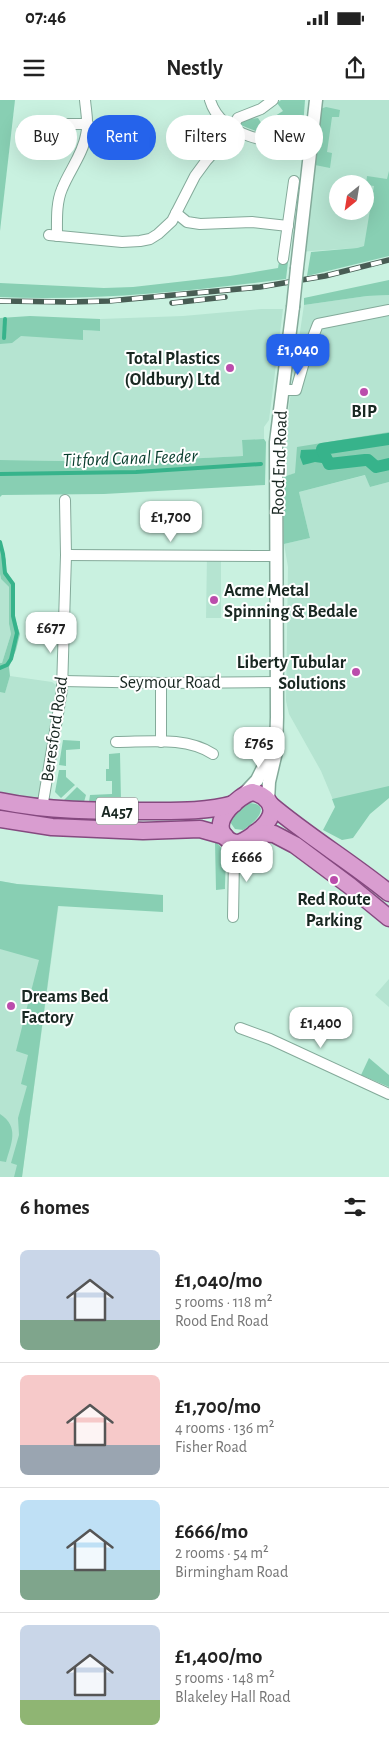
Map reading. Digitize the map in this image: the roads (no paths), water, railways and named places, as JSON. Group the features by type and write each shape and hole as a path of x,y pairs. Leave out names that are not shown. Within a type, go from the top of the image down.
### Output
{"main road":[{"name":"A457","path":"0,801 42,808 104,811 210,810 236,801 252,792 262,795 301,830 344,858 389,893"},
{"path":"226,838 220,826 221,818 236,801"},
{"path":"250,837 269,821 271,815 269,803"},
{"name":"A457","path":"0,818 52,827 143,830 200,829 236,843 250,837 274,834 295,845 389,918"}],"street":[{"path":"85,100 87,116"},
{"path":"210,100 212,107 218,115"},
{"path":"245,116 261,110 273,100"},
{"name":"Rood End Road","path":"314,115 316,100"},
{"path":"87,130 83,148 62,190 53,236 122,242 150,239 158,234 176,213 195,176 207,160"},
{"name":"Rood End Road","path":"269,803 269,782 276,752 276,442 309,160"},
{"path":"284,259 294,181"},
{"path":"176,213 187,222 200,224 252,222 288,226"},
{"path":"283,390 296,390 306,355 318,324 389,310"},
{"name":"Beresford Road","path":"42,808 63,681 66,555 65,500"},
{"path":"66,555 277,556"},
{"name":"Seymour Road","path":"63,681 162,683 277,682"},
{"path":"160,742 162,683"},
{"name":"Rood End Road","path":"236,801 257,780 276,738"},
{"path":"116,742 160,742 196,745 213,754"},
{"path":"234,858 250,837"},
{"path":"226,838 234,858 233,917"},
{"path":"240,1028 389,1094"}],"waterway":[{"path":"4,338 5,319"},
{"path":"389,439 322,449 329,464 365,460 368,460 376,467 389,464"},
{"name":"Titford Canal Feeder","path":"0,474 136,472 261,464"},
{"path":"0,542 5,573 13,584 13,616 17,633 11,659 7,665 0,668"}],"railway":[{"path":"0,301 109,301 260,287 325,276 389,260"},
{"path":"172,303 225,297"}],"place":[{"name":"Total Plastics (Oldbury) Ltd","path":"230,368"},
{"name":"BIP","path":"364,392"},
{"name":"Acme Metal Spinning & Bedale","path":"214,600"},
{"name":"Liberty Tubular Solutions","path":"356,672"},
{"name":"Red Route Parking","path":"334,880"},
{"name":"Dreams Bed Factory","path":"11,1006"}]}
